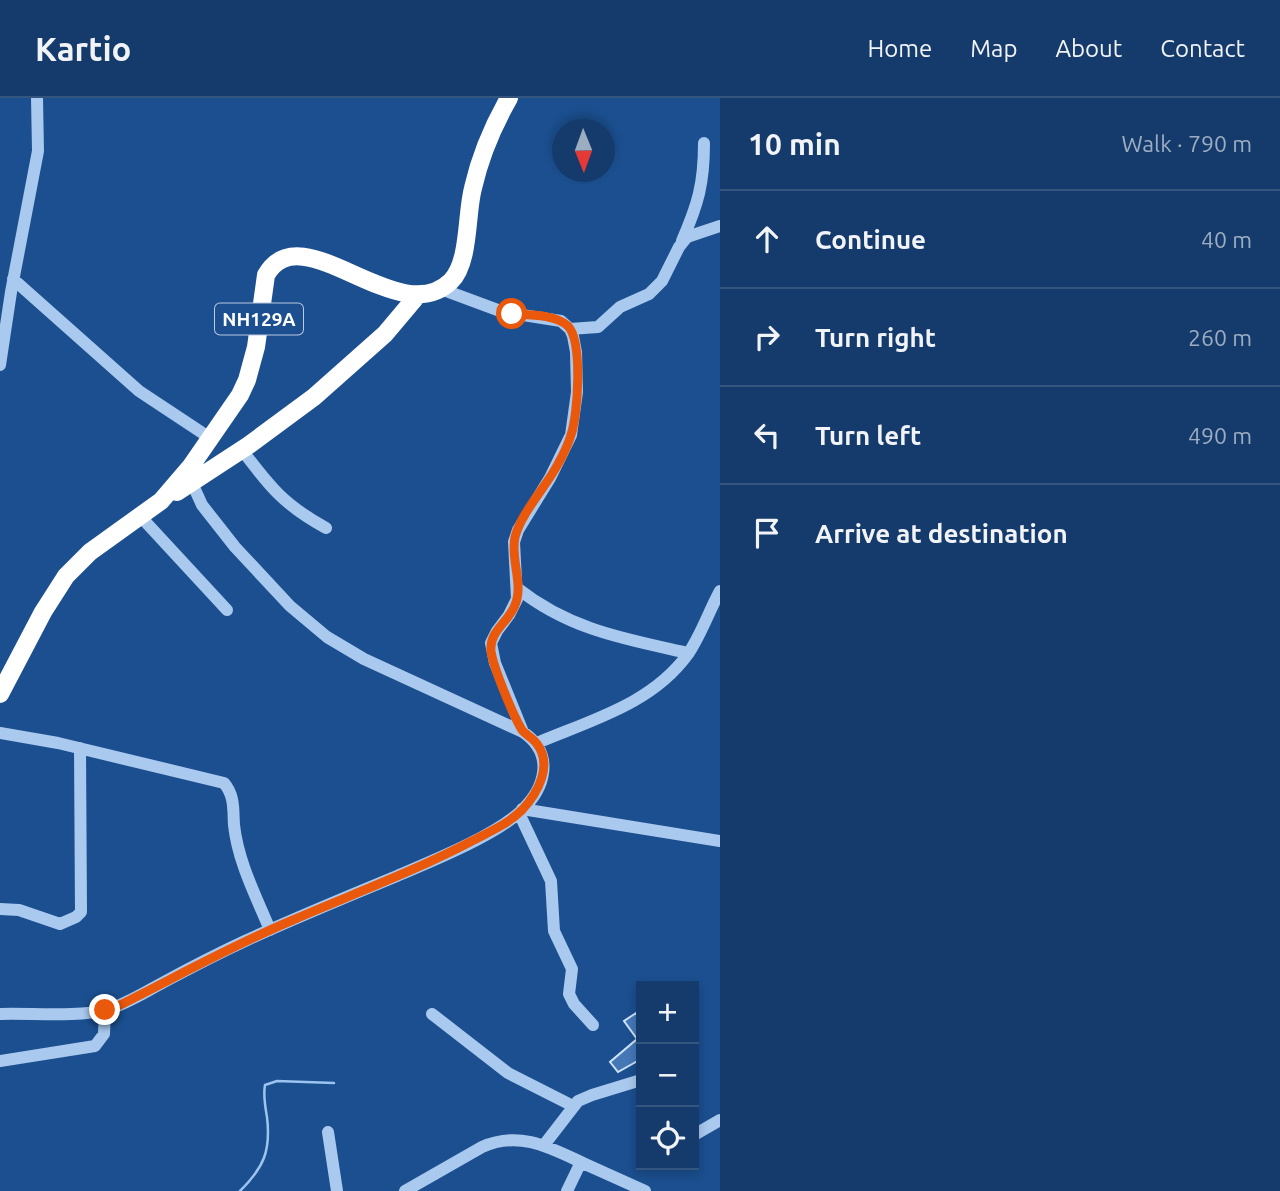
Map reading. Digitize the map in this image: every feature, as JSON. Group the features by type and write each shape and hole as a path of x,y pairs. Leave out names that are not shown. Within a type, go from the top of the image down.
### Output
{"highway":[{"path":"417,296 441,289 456,276 461,262 475,179 491,135 509,98"},
{"name":"NH129A","path":"0,694 43,612 66,576 90,552 161,501 242,450 314,397 385,334 417,296 396,291 304,257 281,257 272,263 266,275 256,347 247,380 181,480 161,501"}],"street":[{"path":"0,363 38,151 37,98"},
{"path":"441,289 503,312 555,319 570,329 598,327 620,307 649,294 662,281 682,242 700,195 704,143"},
{"path":"682,242 694,234 720,226"},
{"path":"13,279 139,391 210,438"},
{"path":"523,732 491,648 493,637 515,606 515,536 562,457 574,424 577,372 576,352 570,329"},
{"path":"242,450 284,501 326,528"},
{"path":"0,1014 105,1010 118,1006 270,930 426,863 503,825 521,811 534,794 544,767 542,752 537,743 523,732 364,659 327,637 290,606 235,547 202,505 192,482"},
{"path":"141,517 227,610"},
{"path":"517,588 538,605 579,625 605,634 688,653"},
{"path":"537,743 625,708 663,680 688,653 720,592"},
{"path":"0,733 80,748 224,783 234,806 240,857 270,930"},
{"path":"0,909 19,910 60,924 67,923 81,912 80,748"},
{"path":"521,811 720,841"},
{"path":"521,811 551,881 554,931 572,969 569,994 574,1004 593,1024"},
{"path":"0,1061 95,1046 104,1034 105,1010"},
{"path":"432,1014 508,1073 573,1106"},
{"path":"544,1144 573,1106 592,1095 636,1082"},
{"path":"699,1134 720,1120"},
{"path":"328,1132 337,1191"},
{"path":"405,1191 425,1185 493,1142 514,1139 544,1144 645,1191"},
{"path":"567,1191 581,1162"}],"building":[{"path":"636,1013 636,1038 624,1021"},
{"path":"636,1040 636,1062 618,1072 610,1062"}],"waterway":[{"path":"240,1191 255,1174 267,1149 265,1085 277,1081 334,1083"}],"route":[{"path":"105,1010 118,1006 243,942 426,863 503,825 519,813 534,794 544,767 544,759 537,743 523,732 495,663 491,643 517,599 515,536 550,478 571,435 577,372 573,336 566,325 548,318 512,314"}]}
